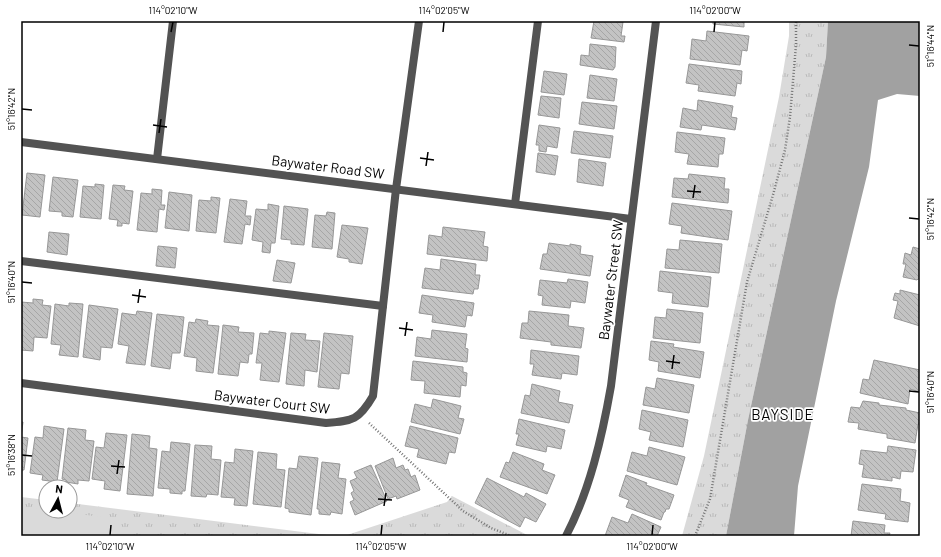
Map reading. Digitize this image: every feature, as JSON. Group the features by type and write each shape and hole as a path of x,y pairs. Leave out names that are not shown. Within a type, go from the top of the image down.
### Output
{"street":[{"path":"157,159 173,21"},
{"path":"360,415 365,410 373,396 396,189 418,21"},
{"path":"515,204 538,21"},
{"name":"Baywater Street SW","path":"566,536 590,477 604,425 611,386 656,21"},
{"name":"Baywater Road SW","path":"21,142 631,219"},
{"path":"21,261 383,306"},
{"name":"Baywater Court SW","path":"21,383 326,423 342,422 356,418 360,415"}],"path":[{"path":"695,536 710,499 747,282 773,195 784,150 790,117 796,45 796,21"},
{"path":"360,415 463,511 491,528 511,536"}],"green space":[{"path":"789,21 828,21 826,57 748,420 726,536 682,536 704,456 779,97 789,36"},
{"path":"452,496 529,536 344,536 447,502"},
{"path":"21,497 38,499 38,519 78,519 78,504 335,536 21,536"},
{"path":"21,507 38,509 38,519 78,519 78,514 119,519 117,536 21,536"}],"shaded area":[{"path":"828,21 920,21 920,96 897,94 878,100 869,167 836,301 798,486 794,536 726,536 748,420 826,57"}],"building":[{"path":"594,21 623,22 621,36 625,36 624,42 591,38"},
{"path":"713,21 744,21 744,27 713,24"},
{"path":"707,31 749,36 747,51 742,50 740,65 690,59 692,39 706,41"},
{"path":"590,44 616,47 615,67 613,70 580,65 581,55 589,56"},
{"path":"689,64 742,71 741,84 737,83 735,96 698,91 699,85 686,83"},
{"path":"544,71 567,74 564,95 541,92"},
{"path":"590,75 617,79 614,101 587,98"},
{"path":"541,96 561,98 559,118 538,115"},
{"path":"698,100 733,106 731,117 737,118 735,130 702,125 701,130 680,127 683,108 697,111"},
{"path":"582,102 617,106 614,129 579,124"},
{"path":"539,125 560,128 557,148 547,146 546,152 539,151 539,145 536,145"},
{"path":"574,131 613,136 610,158 571,153"},
{"path":"677,132 725,138 723,154 719,154 718,167 687,164 689,154 675,152"},
{"path":"538,153 558,156 555,175 536,172"},
{"path":"579,159 606,163 603,186 577,182"},
{"path":"27,173 45,175 40,217 22,215"},
{"path":"689,174 725,178 724,189 729,189 728,203 672,197 674,178 688,179"},
{"path":"53,177 78,180 73,217 62,216 62,212 49,211"},
{"path":"95,184 104,185 101,219 80,217 83,186 95,187"},
{"path":"113,185 125,186 124,190 133,191 129,224 122,223 122,226 117,226 118,220 109,219"},
{"path":"152,189 162,190 161,205 165,205 164,210 159,209 157,232 137,230 141,193 152,194"},
{"path":"169,192 192,195 189,231 165,228"},
{"path":"211,197 220,198 216,233 196,231 199,200 211,201"},
{"path":"230,199 247,201 245,216 251,216 250,225 245,224 242,244 224,242"},
{"path":"672,203 732,211 728,240 681,233 682,226 669,224"},
{"path":"268,204 279,206 275,243 271,243 270,253 262,252 263,242 252,240 256,209 268,210"},
{"path":"284,206 308,209 304,245 291,244 291,240 281,239"},
{"path":"327,212 335,213 332,249 312,247 315,215 326,216"},
{"path":"342,225 368,228 362,264 349,262 349,259 337,257"},
{"path":"443,227 485,232 483,246 488,247 487,261 427,254 429,235 442,237"},
{"path":"49,232 69,234 67,255 47,252"},
{"path":"680,240 722,244 719,273 665,268 667,249 679,250"},
{"path":"549,243 581,246 580,254 593,256 590,276 540,269 543,254 547,254"},
{"path":"158,246 177,248 175,268 156,266"},
{"path":"913,247 920,249 920,279 917,280 903,277 906,264 903,264 905,253 911,255"},
{"path":"441,259 476,264 475,275 480,275 478,289 474,289 473,294 422,288 425,268 440,270"},
{"path":"277,260 295,263 291,283 273,281"},
{"path":"660,271 711,277 708,307 672,303 673,293 658,291"},
{"path":"568,279 588,282 585,303 571,301 570,308 542,305 543,296 538,295 540,280 567,283"},
{"path":"900,290 920,295 920,326 894,318 898,301 893,300 895,293 900,294"},
{"path":"422,295 474,303 472,316 467,315 465,327 432,322 433,315 419,313"},
{"path":"33,299 43,300 42,305 51,306 47,338 34,337 33,351 21,350 21,302 33,303"},
{"path":"69,303 83,304 78,357 59,355 61,345 51,344 55,304 69,306"},
{"path":"89,305 118,309 112,348 101,347 100,360 83,357"},
{"path":"667,309 703,313 700,343 653,338 655,317 666,318"},
{"path":"137,311 152,313 145,365 126,363 129,346 118,344 122,313 136,315"},
{"path":"529,311 569,315 568,326 584,328 581,348 551,345 551,342 520,338 522,323 528,323"},
{"path":"157,314 184,317 180,353 172,353 170,369 151,366"},
{"path":"196,319 208,321 207,325 219,326 213,373 196,371 197,358 184,356 189,322 195,323"},
{"path":"223,325 239,327 238,332 254,333 252,354 249,354 248,363 240,362 238,376 218,374"},
{"path":"432,330 467,334 465,348 468,349 467,362 415,356 417,337 431,339"},
{"path":"269,331 286,333 279,382 260,380 262,363 256,363 260,333 269,334"},
{"path":"291,333 306,334 305,340 320,341 317,372 305,370 304,386 286,384"},
{"path":"324,333 353,336 349,374 341,373 339,389 318,387"},
{"path":"651,341 674,344 673,347 704,352 700,378 658,371 659,362 649,360"},
{"path":"531,350 579,356 577,375 562,373 561,379 532,375 534,364 530,364"},
{"path":"874,360 920,370 920,392 910,389 908,404 860,393 863,379 869,380"},
{"path":"413,361 463,367 463,372 467,373 466,386 461,385 460,397 424,393 425,381 411,380"},
{"path":"657,378 694,385 689,413 643,405 646,387 655,389"},
{"path":"532,384 560,391 558,402 573,405 569,423 521,413 525,395 530,396"},
{"path":"433,399 461,406 458,418 464,419 460,434 411,422 415,404 431,408"},
{"path":"863,401 879,403 879,405 906,408 906,410 920,413 915,443 887,438 887,434 858,429 859,423 848,422 851,407 860,408"},
{"path":"642,410 688,420 683,447 649,440 651,432 639,429"},
{"path":"519,419 565,430 561,449 547,446 546,452 516,445 519,434 516,434"},
{"path":"21,422 23,422 21,437"},
{"path":"44,426 64,429 57,479 42,479 43,475 30,473 35,437 43,438"},
{"path":"410,426 458,438 455,453 449,452 446,464 417,457 419,449 405,446"},
{"path":"68,428 86,430 85,440 94,441 89,481 62,479"},
{"path":"106,433 127,435 120,491 104,489 105,481 92,479 96,447 104,448"},
{"path":"132,434 150,436 149,448 157,449 153,496 127,494"},
{"path":"21,437 28,438 24,470 22,470 21,475"},
{"path":"171,442 190,444 185,491 182,491 182,494 170,493 170,489 158,488 162,451 170,452"},
{"path":"195,445 212,446 211,459 221,460 218,495 207,494 206,497 191,496"},
{"path":"888,446 916,450 913,472 901,471 900,479 892,477 892,481 862,477 864,465 859,464 861,450 887,453"},
{"path":"649,447 685,457 677,485 627,471 632,452 647,456"},
{"path":"235,449 253,451 247,506 234,505 235,498 221,497 225,462 234,463"},
{"path":"258,452 277,454 276,469 285,470 281,507 253,504"},
{"path":"513,452 544,464 542,470 555,475 547,494 500,477 506,462 509,463"},
{"path":"299,456 318,458 311,515 289,512 289,509 285,508 289,468 297,469"},
{"path":"393,458 396,468 403,465 405,470 408,469 411,477 415,475 420,490 397,499 396,496 388,499 375,466"},
{"path":"322,462 340,464 338,478 346,479 342,514 331,512 330,515 319,514 319,509 317,509"},
{"path":"371,465 387,501 355,515 350,502 354,500 351,493 354,491 350,481 357,478 354,472"},
{"path":"626,475 647,483 646,485 674,495 669,509 666,509 661,520 626,507 629,500 619,496"},
{"path":"487,478 524,497 526,493 546,504 536,522 525,517 520,527 475,503"},
{"path":"862,484 901,489 900,501 910,503 908,522 885,519 886,514 858,510"},
{"path":"632,514 661,527 657,536 605,536 612,517 628,523"},
{"path":"853,521 885,525 884,533 890,533 889,536 851,536"}],"district":[{"name":"BAYSIDE","path":"783,415"}]}
